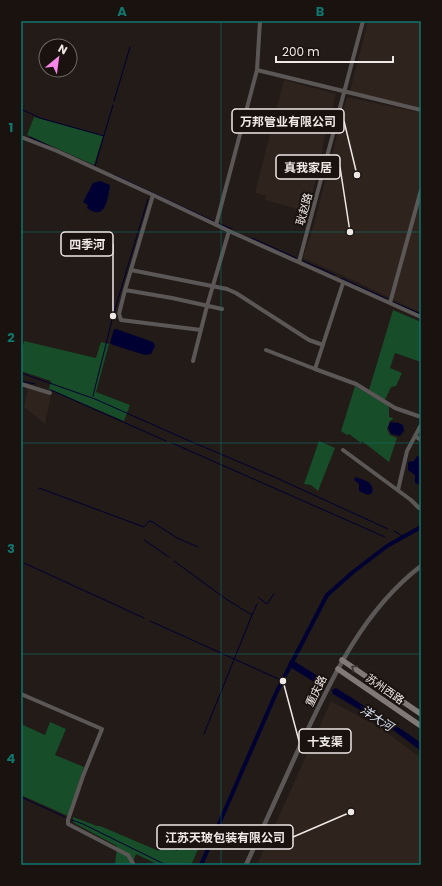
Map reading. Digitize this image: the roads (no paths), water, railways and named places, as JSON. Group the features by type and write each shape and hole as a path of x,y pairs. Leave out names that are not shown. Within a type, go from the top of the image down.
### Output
{"main road":[{"name":"苏州西路","path":"342,660 421,714"},
{"name":"苏州西路","path":"338,669 421,726"}],"street":[{"path":"216,225 257,70 260,21"},
{"name":"耿赵路","path":"299,262 364,21"},
{"path":"257,70 344,93 421,110"},
{"path":"21,137 57,151 153,194 228,231 421,317"},
{"path":"390,303 421,190"},
{"path":"153,194 125,290 119,314 121,320 201,330"},
{"path":"193,361 228,231"},
{"path":"131,270 227,289 242,296 313,342 323,345"},
{"path":"315,369 343,283"},
{"path":"125,290 222,309"},
{"path":"266,350 356,384 395,408 421,417"},
{"path":"21,384 50,393"},
{"path":"398,490 408,451 421,425"},
{"path":"415,436 421,440"},
{"path":"343,450 398,490 419,508 421,506"},
{"name":"重庆路","path":"246,865 324,694 342,660 361,630 379,607 407,577 421,566"},
{"path":"365,688 371,680"},
{"path":"21,694 102,729 83,776 68,824 128,855 134,865"}],"water":[{"path":"100,181 110,185 107,202 102,210 93,212 87,208 88,205 83,202 93,183"},
{"path":"114,329 153,342 155,346 151,354 145,355 110,343"},
{"path":"390,422 403,425 404,431 400,436 391,434 388,428"},
{"path":"417,456 421,457 421,485 415,483 415,475 408,470 408,462 414,461"},
{"path":"355,477 368,482 372,486 372,493 368,495 359,491 359,484 354,480"},
{"path":"336,688 421,743 421,751 392,729 333,694 332,690"}],"waterway":[{"path":"114,101 130,47"},
{"path":"95,166 113,105"},
{"path":"21,109 40,118 104,136"},
{"path":"30,137 51,147"},
{"path":"114,175 213,221"},
{"path":"93,396 113,316 148,199"},
{"path":"220,224 232,229"},
{"path":"252,238 296,258"},
{"path":"303,261 335,275"},
{"path":"341,278 387,299"},
{"path":"393,302 421,314"},
{"path":"21,373 95,399 270,475 388,529"},
{"path":"21,381 35,384"},
{"path":"51,390 166,441"},
{"path":"172,443 385,537"},
{"path":"39,488 144,527 149,521 151,521 177,538 198,547"},
{"path":"201,865 277,691 327,595 353,572 387,546 421,527"},
{"path":"394,531 404,537"},
{"path":"144,540 169,557"},
{"path":"174,561 226,599 252,615 257,604"},
{"path":"24,563 144,618"},
{"path":"259,598 267,604 274,594"},
{"path":"204,734 252,615"},
{"path":"150,621 283,681"},
{"name":"洋大河","path":"292,664 319,681"},
{"path":"21,797 65,817"},
{"path":"72,820 166,865"}],"place":[{"name":"万邦管业有限公司","path":"357,175"},
{"name":"真我家居","path":"350,232"},
{"name":"四季河","path":"113,316"},
{"name":"十支渠","path":"283,681"},
{"name":"江苏天玻包装有限公司","path":"351,812"}]}
